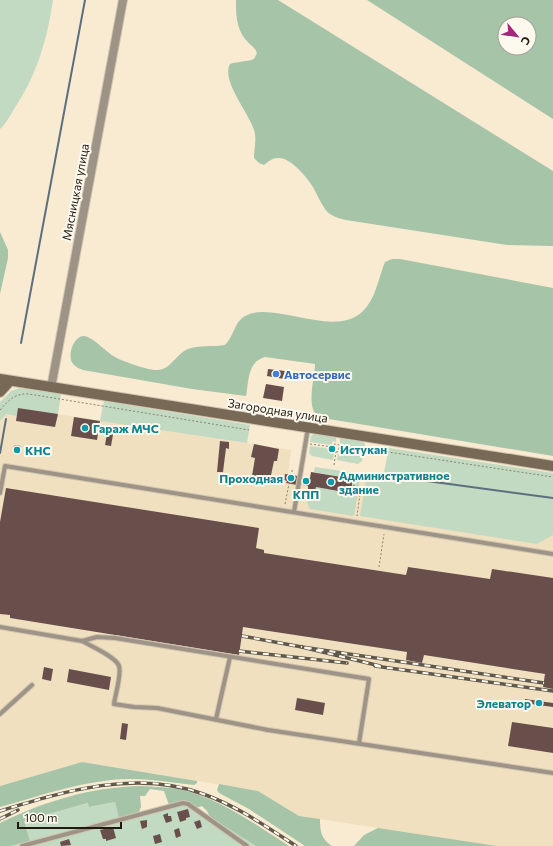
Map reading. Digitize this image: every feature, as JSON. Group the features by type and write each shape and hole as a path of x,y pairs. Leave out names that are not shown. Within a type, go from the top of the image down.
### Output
{"street":[{"name":"Мясницкая улица","path":"51,388 123,0"},
{"name":"Загородная улица","path":"5,380 553,466"},
{"path":"0,392 5,380"}],"lane":[{"path":"294,512 308,428"},
{"path":"0,493 5,466 553,554"},
{"path":"0,627 82,641 115,661 119,666 120,673 114,704 157,708 263,729 553,773"},
{"path":"82,641 97,637 105,637 369,678 359,743"},
{"path":"216,719 230,657"},
{"path":"0,714 32,685"},
{"path":"22,846 183,803 188,804 248,846"}],"path":[{"path":"0,410 13,397 18,394 23,394 250,430"},
{"path":"306,443 333,447 334,444 340,445 339,448"},
{"path":"333,447 333,451 336,452"},
{"path":"334,465 336,452 338,452 339,448"},
{"path":"339,448 375,454"},
{"path":"375,450 553,477"},
{"path":"285,506 289,484"},
{"path":"353,485 361,487 356,522"},
{"path":"379,567 385,527"}],"shaded area":[{"path":"18,408 291,450 288,475 310,478 311,472 553,512 553,846 497,846 299,816 258,791 82,762 0,786 0,421 6,414"}],"green space":[{"path":"0,0 53,0 48,29 35,70 8,120 0,129"},
{"path":"236,0 278,0 553,171 553,246 507,245 346,220 332,215 327,211 310,183 293,164 278,158 272,159 264,165 259,163 254,158 254,130 232,88 229,79 228,71 230,64 254,59 257,53 245,39 238,25"},
{"path":"367,0 553,0 553,119"},
{"path":"0,232 8,250 8,258 0,294"},
{"path":"392,259 400,259 553,288 553,456 329,419 317,415 312,405 315,364 265,357 259,359 255,363 250,373 246,396 192,389 83,370 74,365 71,360 71,353 75,341 84,336 91,339 118,359 147,369 161,370 188,349 225,345 239,321 252,313 266,312 334,322 349,319 362,312 367,307 374,295 385,262"},
{"path":"19,388 61,394 58,414 19,408 17,416 6,414 0,421 0,402 11,391"},
{"path":"104,401 250,425 247,443 100,421"},
{"path":"314,434 336,437 336,442 332,441 332,445 310,442 311,436"},
{"path":"340,438 362,441 365,444 364,450 342,446 342,443 340,443"},
{"path":"310,446 331,449 330,453 334,454 333,460 312,456 309,453"},
{"path":"389,448 553,473 553,535 537,544 360,516 366,481 360,480 354,516 310,509 307,502 308,489 316,487 344,492 344,494 350,495 353,479 314,472 315,467 383,477"},
{"path":"342,451 364,454 362,461 358,464 337,460 338,454 341,455"},
{"path":"82,762 197,781 197,783 194,785 142,779 111,780 69,788 0,807 0,786"},
{"path":"219,784 258,791 299,816 320,819 320,827 323,838 332,846 305,846 249,809 219,793 217,790"},
{"path":"142,786 177,789 211,800 251,821 289,846 256,846 210,817 202,806 196,808 185,801 169,805 164,791 150,789 145,796 140,796 141,807 138,814 119,819 115,802 89,807 88,803 24,821 30,841 10,846 0,846 0,823 17,815 51,802 87,792"},
{"path":"185,801 256,846 10,846 30,841 24,821 89,803 90,807 115,802 119,819"},
{"path":"378,828 497,846 354,846 364,835"}],"building":[{"name":"Автосервис","path":"268,369 285,371 284,379 267,376"},
{"path":"266,384 284,387 282,401 263,398"},
{"path":"18,408 58,414 55,427 16,421"},
{"name":"Гараж МЧС","path":"74,417 100,421 97,440 71,436"},
{"path":"108,428 114,429 111,446 105,445"},
{"path":"220,441 229,442 229,449 226,448 223,472 217,472"},
{"path":"254,444 279,449 277,461 274,461 270,480 252,476 255,458 251,457"},
{"name":"КНС","path":"17,445 20,446 20,452 17,453 14,452 13,449 14,446"},
{"name":"Административное здание","path":"311,472 353,479 350,495 344,494 344,492 316,487 315,490 308,489 308,486 303,485 304,477 310,478"},
{"name":"Проходная","path":"285,474 298,476 297,485 286,483 287,481 284,480"},
{"path":"6,488 259,528 256,548 264,550 264,553 406,575 408,567 490,579 492,569 553,578 553,689 543,687 545,674 424,655 422,663 406,660 407,652 243,627 239,655 10,618 10,615 0,614 0,522"},
{"path":"44,667 53,669 51,681 42,679"},
{"path":"69,669 111,677 109,690 67,682"},
{"path":"297,698 325,703 323,715 295,710"},
{"name":"Элеватор","path":"525,699 553,703 553,707 524,703"},
{"path":"512,722 553,728 553,753 508,746"},
{"path":"122,723 128,724 126,740 120,739"},
{"path":"188,809 190,817 180,822 177,812"},
{"path":"168,813 168,816 171,816 172,821 166,823 163,815"},
{"path":"147,820 147,827 142,829 140,821"},
{"path":"200,820 202,827 197,829 194,822"},
{"path":"113,827 116,838 106,841 106,839 103,839 100,830"},
{"path":"179,828 181,836 176,838 174,830"},
{"path":"160,834 162,842 155,844 153,836"},
{"path":"69,839 71,845 61,846 60,842"}],"waterway":[{"path":"21,343 85,0"},
{"path":"0,453 6,419"},
{"path":"427,481 553,498"}],"railway":[{"path":"242,636 302,647"},
{"path":"380,666 302,647 544,683"},
{"path":"239,651 347,663"},
{"path":"375,666 553,691"},
{"path":"0,811 75,790 127,783 153,783 178,787 216,799 251,817 296,846"},
{"path":"0,819 18,810"}],"place":[{"name":"Автосервис","path":"276,374"},
{"name":"Гараж МЧС","path":"85,428"},
{"name":"Истукан","path":"332,449"},
{"name":"КНС","path":"17,450"},
{"name":"Проходная","path":"291,478"},
{"name":"КПП","path":"306,481"},
{"name":"Административное здание","path":"331,482"},
{"name":"Элеватор","path":"539,703"}]}
